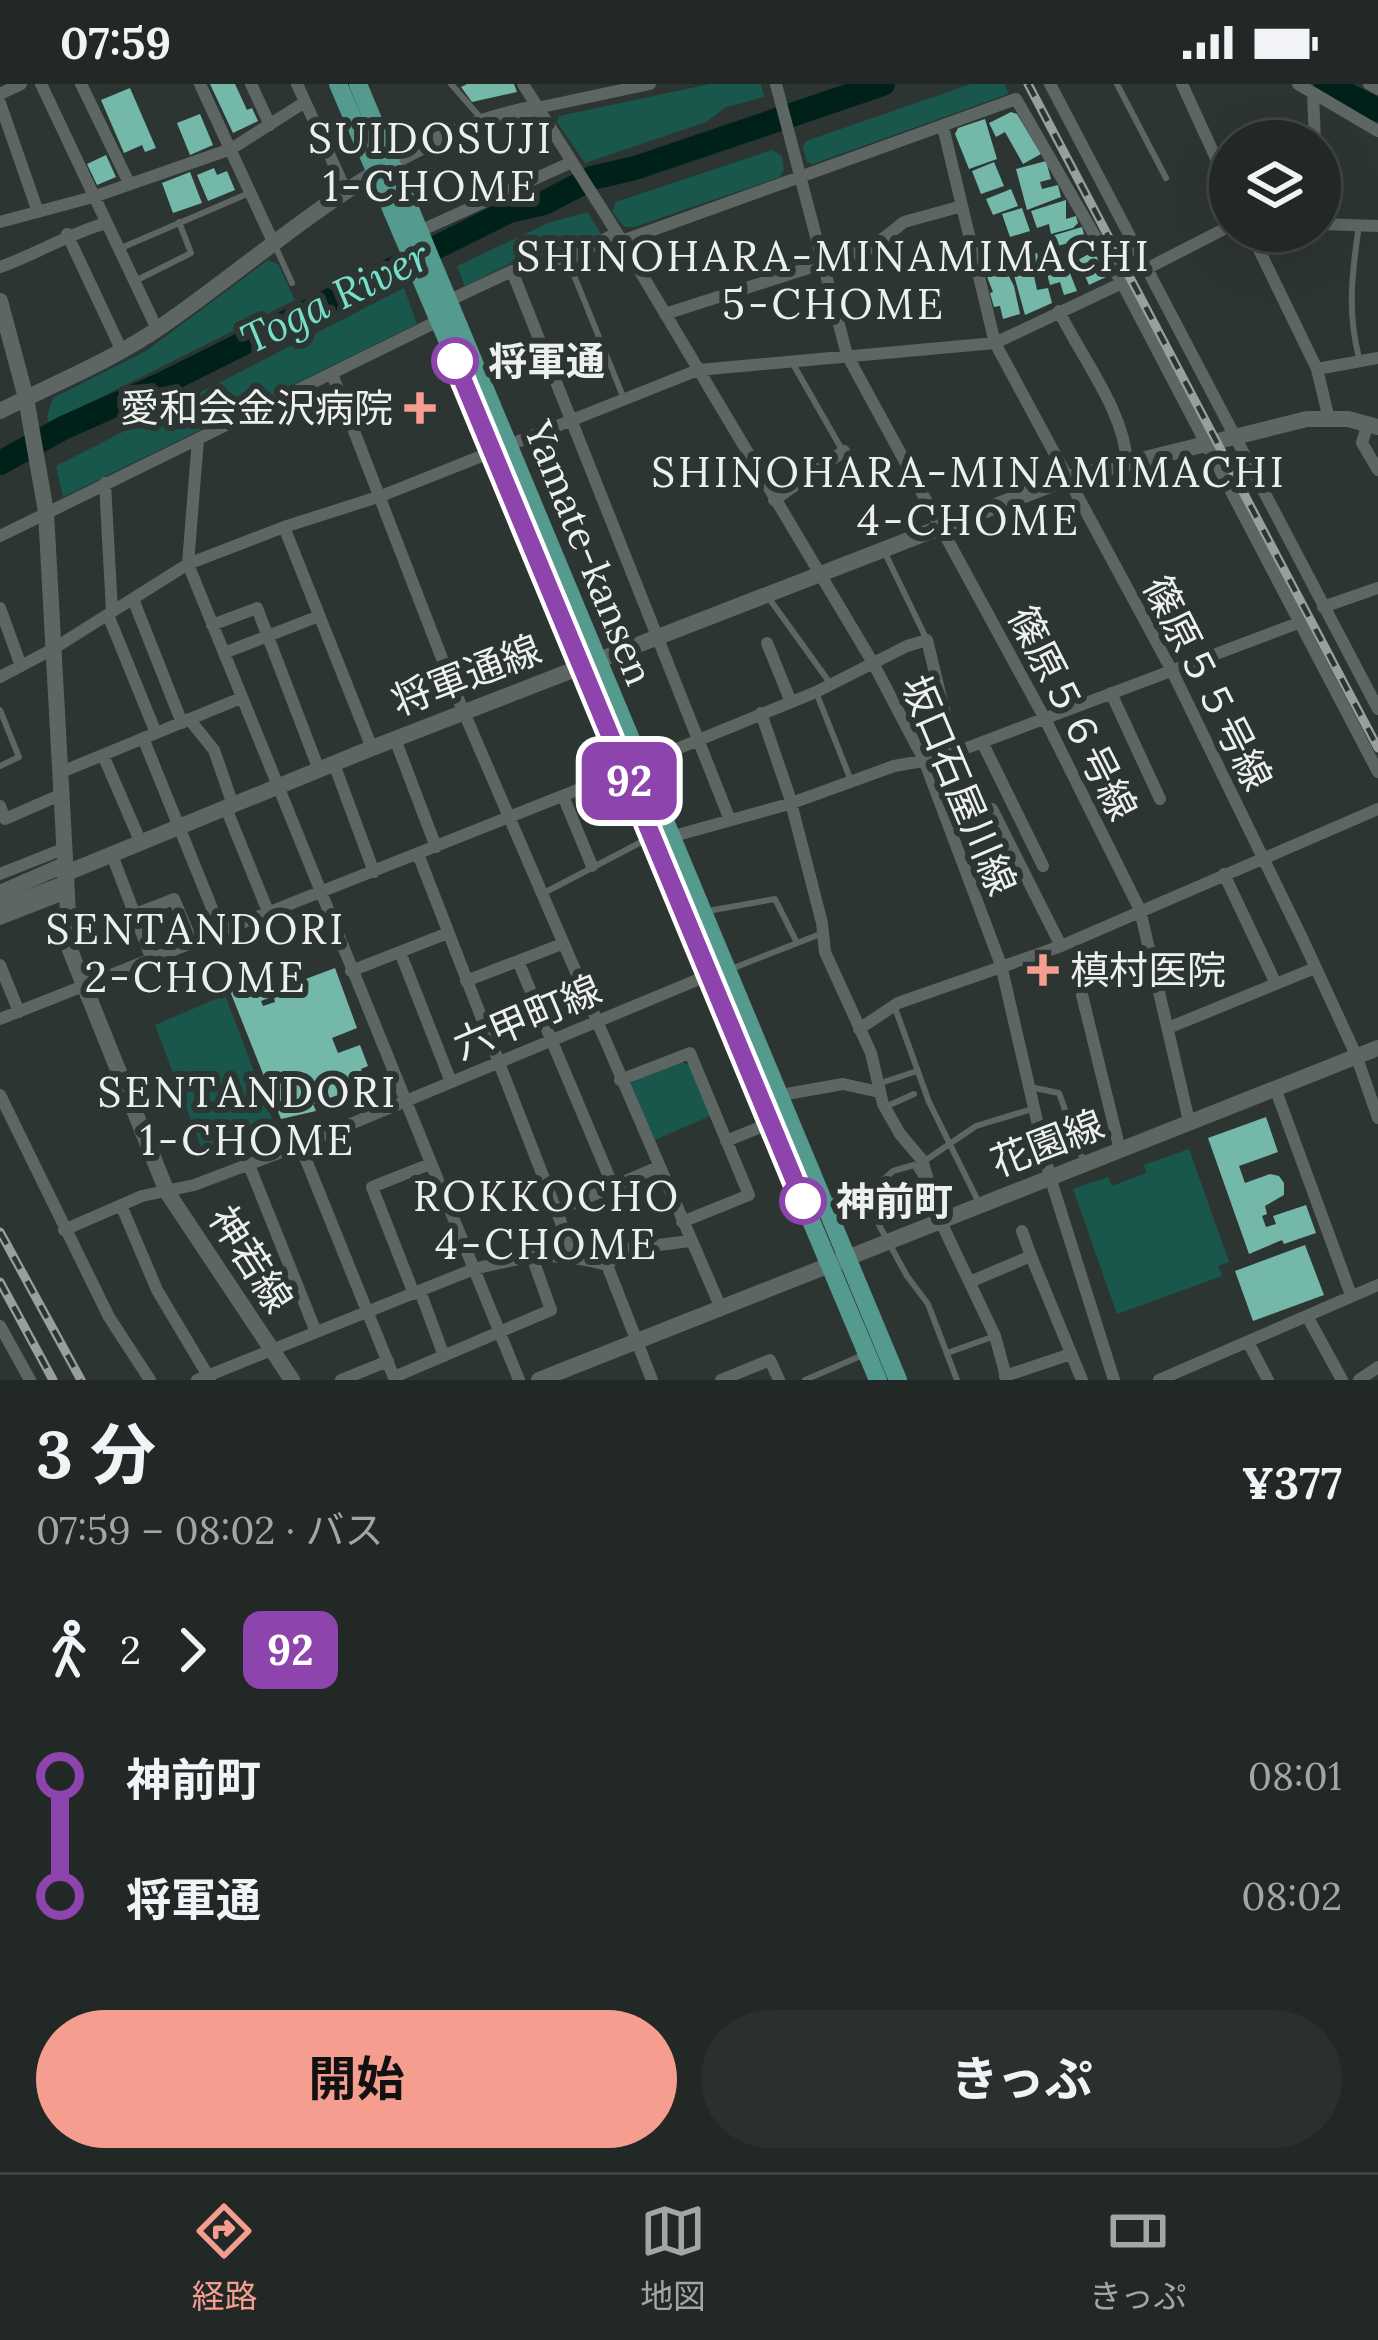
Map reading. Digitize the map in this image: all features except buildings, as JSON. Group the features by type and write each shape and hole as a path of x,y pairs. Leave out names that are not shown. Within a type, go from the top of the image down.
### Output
{"main road":[{"name":"Yamate-kansen","path":"338,84 384,167"},
{"name":"Yamate-kansen","path":"358,84 384,167 431,276 450,300 502,447 633,767 709,975 771,1123 898,1380"},
{"name":"Yamate-kansen","path":"431,276 438,322 502,447"},
{"name":"Yamate-kansen","path":"660,837 781,1094 825,1203 866,1354 878,1380"}],"street":[{"path":"20,84 0,98 38,212"},
{"path":"41,84 157,329"},
{"path":"81,84 129,183"},
{"path":"200,84 274,244"},
{"path":"251,84 269,125"},
{"path":"297,84 346,191"},
{"path":"413,235 574,164 523,84"},
{"path":"0,411 157,329 384,167 482,119 650,84"},
{"path":"1050,84 1378,709"},
{"path":"1181,84 1209,143"},
{"path":"1298,84 1378,131"},
{"path":"1370,84 1378,89"},
{"name":"篠原５６号線","path":"777,86 847,355 1045,718 1140,910 1189,1120"},
{"path":"1312,94 1314,120"},
{"path":"450,300 512,271 568,260 619,237 1016,99 1122,283 1378,772"},
{"path":"0,222 231,149 305,102"},
{"name":"篠原５５号線","path":"943,127 994,343 1172,671 1356,1055 1378,1118"},
{"name":"坂口石屋川線","path":"574,164 873,663 924,760 1001,965 1050,1177 1114,1380"},
{"path":"665,314 871,248 904,222 962,206"},
{"path":"0,267 44,251 68,234 106,223"},
{"path":"1341,225 1378,226"},
{"path":"68,234 121,349"},
{"path":"1148,268 1209,237"},
{"path":"1260,252 1317,369 1329,419"},
{"path":"512,271 730,820"},
{"path":"0,677 188,564 381,496 698,370 994,343 1122,283"},
{"path":"0,301 26,398"},
{"path":"1059,311 1113,412 1126,442 1127,464"},
{"path":"0,536 438,322"},
{"path":"1317,369 1378,358"},
{"path":"332,374 509,818 720,1306"},
{"name":"神若線","path":"26,398 46,512 70,950 167,1192 292,1380"},
{"name":"将軍通線","path":"0,909 64,873 372,748 1068,478 1306,419 1373,425"},
{"path":"1373,425 1362,443 1378,470"},
{"path":"198,439 188,564 519,1380"},
{"path":"774,500 844,451"},
{"path":"105,483 110,613 177,828 222,933"},
{"path":"284,527 372,748"},
{"path":"1323,607 1378,588"},
{"path":"133,599 186,721 214,750 229,807 269,914"},
{"path":"0,608 21,666"},
{"path":"212,626 257,608 374,872"},
{"path":"224,653 319,616"},
{"path":"660,837 789,803 982,742 1298,623"},
{"path":"0,1019 563,796 816,692 927,640 947,722"},
{"path":"767,643 791,702"},
{"path":"1111,694 1160,799"},
{"path":"59,772 241,698"},
{"path":"761,713 789,803 825,952 871,1053 885,1107 923,1162 940,1220 995,1336 1006,1378 1071,1354"},
{"path":"395,739 436,847"},
{"path":"982,742 1043,866"},
{"path":"103,755 141,843"},
{"path":"2,815 60,795"},
{"path":"563,796 592,866"},
{"path":"992,809 1061,946"},
{"path":"859,1029 894,1005 1061,946 1378,809"},
{"path":"418,854 574,1256"},
{"path":"112,855 152,960"},
{"path":"0,874 64,873"},
{"path":"0,892 64,873"},
{"path":"0,919 64,873"},
{"path":"1224,874 1276,984"},
{"path":"135,914 174,898 194,944"},
{"path":"351,971 448,933"},
{"path":"466,981 562,944"},
{"path":"400,952 451,1082"},
{"path":"518,961 613,1186"},
{"path":"0,965 19,1012"},
{"path":"1168,1028 1315,968"},
{"name":"六甲町線","path":"64,1230 121,1205 300,1145 709,975"},
{"path":"1082,995 1120,1150"},
{"name":"花園線","path":"539,1380 1378,1048"},
{"path":"620,1080 690,1053 749,1195 682,1222"},
{"path":"781,1094 843,1084 878,1088"},
{"path":"1275,1088 1352,1295"},
{"path":"0,1095 64,1230 128,1351 150,1380"},
{"path":"726,1142 771,1123"},
{"path":"300,1145 394,1378 551,1310 531,1254"},
{"path":"430,1164 372,1187 444,1356"},
{"path":"249,1165 316,1332"},
{"path":"556,1211 658,1167"},
{"path":"121,1205 159,1293 205,1378 474,1270 531,1254 574,1256 608,1265"},
{"path":"1022,1231 1082,1380"},
{"path":"608,1265 626,1250 690,1241"},
{"path":"972,1281 1031,1256"},
{"path":"608,1265 652,1380"},
{"path":"1159,1380 1378,1285"},
{"path":"1307,1316 1342,1380"},
{"path":"0,1326 30,1380"},
{"path":"1248,1342 1268,1380"},
{"path":"721,1380 770,1360 779,1380"},
{"path":"341,1380 388,1361"},
{"path":"1359,1380 1378,1367"}],"lane":[{"path":"451,84 482,119"},
{"path":"1117,84 1166,178"},
{"path":"118,249 250,192"},
{"path":"134,281 190,253 179,223"},
{"path":"1359,225 1349,295 1360,362"},
{"path":"274,244 292,283"},
{"path":"568,260 624,399"},
{"path":"791,360 866,490"},
{"path":"882,548 927,640"},
{"path":"766,594 831,685"},
{"path":"816,692 851,781"},
{"path":"0,710 19,757 0,766"},
{"path":"541,894 660,837"},
{"path":"713,910 775,899 796,944"},
{"path":"736,967 823,933"},
{"path":"894,1005 917,1071 979,1204"},
{"path":"878,1088 917,1071"},
{"path":"1029,1087 1059,1093 1084,1164"},
{"path":"885,1107 914,1094"},
{"path":"923,1162 976,1126 1034,1109"},
{"path":"825,1203 871,1191 893,1171 914,1165 932,1189"},
{"path":"871,1191 878,1203 879,1225 928,1304 957,1380"},
{"path":"947,1353 995,1336"},
{"path":"805,1380 866,1354"}],"green space":[{"path":"710,84 761,84 764,97 726,107 706,122 585,163 557,122 559,116"},
{"path":"971,84 1005,84 1008,94 813,164 807,162 806,141"},
{"path":"772,150 782,156 780,177 634,227 624,227 612,211 616,202"},
{"path":"588,212 601,234 566,254 513,262 465,286 457,266 548,223"},
{"path":"268,260 278,264 295,300 49,423 53,398 146,351"},
{"path":"404,288 417,324 63,497 56,466"},
{"path":"225,995 274,1124 203,1152 155,1025"},
{"path":"681,1062 690,1065 710,1116 650,1142 627,1089 633,1081"},
{"path":"1189,1149 1229,1262 1218,1266 1222,1276 1117,1314 1073,1189 1108,1177 1112,1186 1146,1173 1144,1165"}],"waterway":[{"name":"Toga River","path":"0,463 509,211 544,203 592,178 635,168 883,84"},
{"path":"1326,84 1378,110"}],"railway":[{"path":"1028,84 1378,748"},
{"path":"0,1232 81,1380"},
{"path":"0,1282 53,1380"}],"bus line":[{"name":"92","path":"455,361 803,1201"}],"place":[{"name":"将軍通","path":"455,361"},
{"name":"愛和会金沢病院","path":"420,408"},
{"name":"槙村医院","path":"1043,970"},
{"name":"神前町","path":"803,1201"}],"district":[{"name":"SUIDOSUJI 1-CHOME","path":"431,162"},
{"name":"SHINOHARA-MINAMIMACHI 5-CHOME","path":"834,280"},
{"name":"SHINOHARA-MINAMIMACHI 4-CHOME","path":"969,496"},
{"name":"SENTANDORI 2-CHOME","path":"196,953"},
{"name":"SENTANDORI 1-CHOME","path":"248,1116"},
{"name":"ROKKOCHO 4-CHOME","path":"547,1220"}]}
